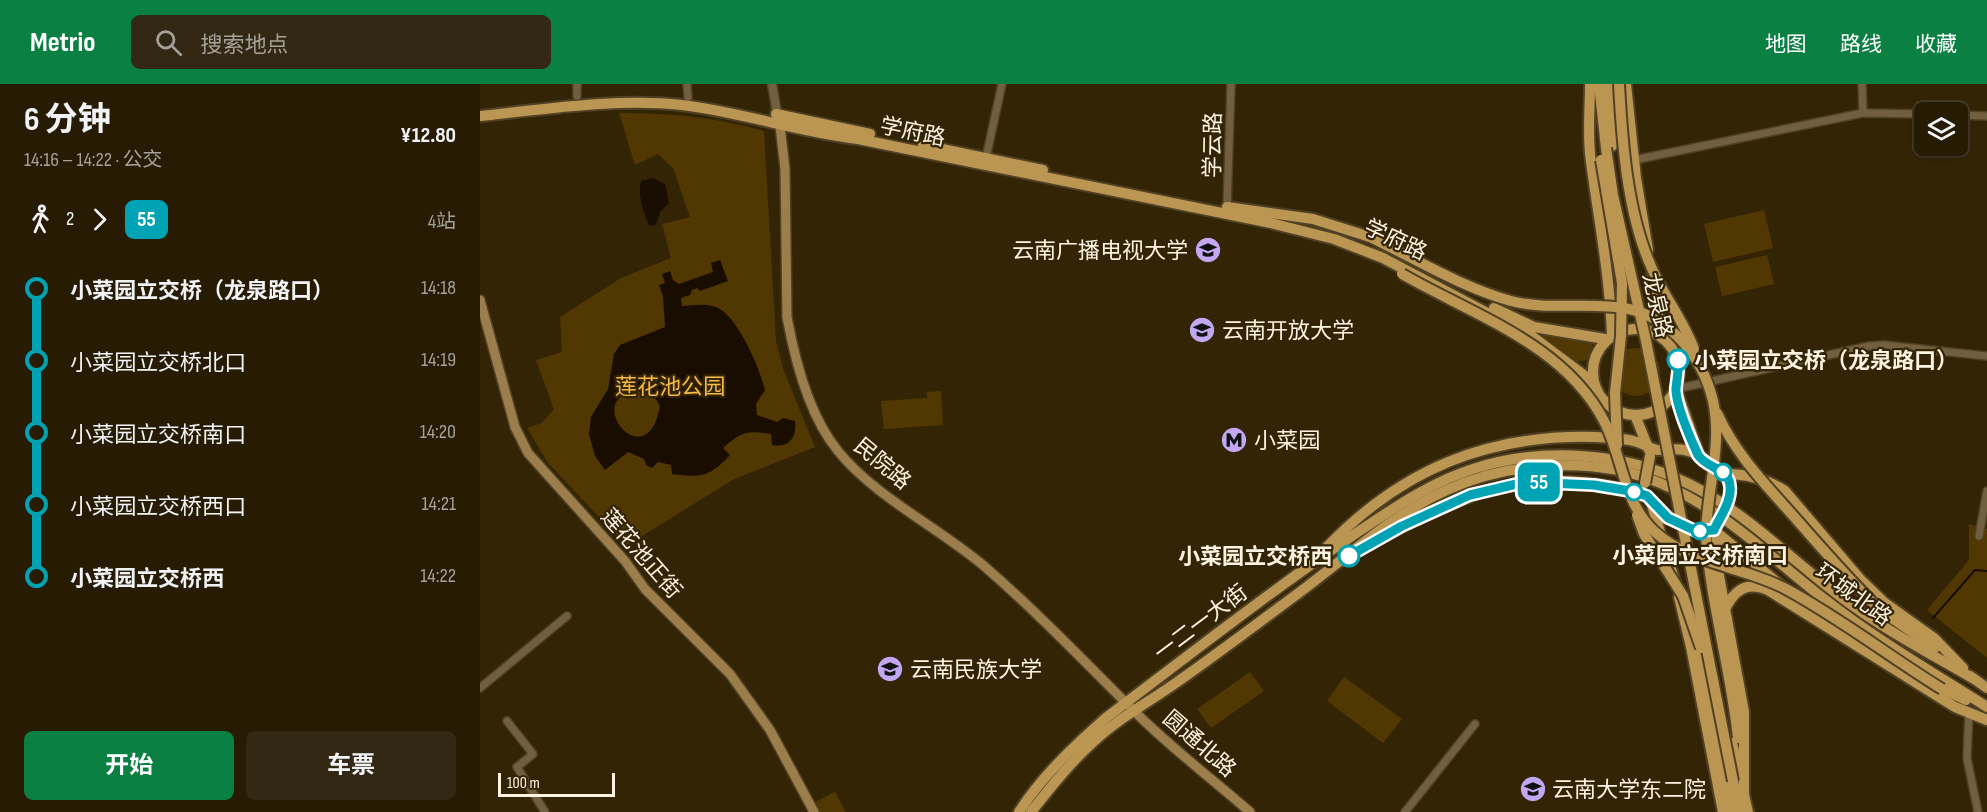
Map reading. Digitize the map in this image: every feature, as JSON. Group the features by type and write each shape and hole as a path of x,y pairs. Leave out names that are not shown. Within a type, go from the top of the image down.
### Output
{"main road":[{"path":"1590,84 1590,160 1604,237 1610,290 1608,338 1593,364 1593,378 1597,390 1612,408 1635,415 1657,410 1667,403 1676,389 1680,375 1678,360 1672,346 1661,336 1636,328 1608,338"},
{"name":"龙泉路","path":"1608,84 1606,146 1613,195 1646,341 1740,812"},
{"path":"1619,84 1624,150 1643,244 1658,282 1680,317 1702,369 1713,404 1731,443 1826,555 1880,610 1987,688"},
{"path":"1626,84 1634,160 1661,336"},
{"path":"1599,89 1606,146 1602,179 1622,283 1621,336 1615,393 1618,454 1644,534 1689,609 1701,648 1732,812"},
{"name":"学府路","path":"480,116 579,105 647,103 699,108 780,126 1217,211 1334,239 1383,258 1533,337 1589,380 1597,390"},
{"name":"学府路","path":"776,114 1227,207 1336,234 1385,253 1534,327 1608,338"},
{"name":"民院路","path":"780,126 785,169 787,317 799,364 823,428 837,451 864,478 981,564 1126,702"},
{"name":"龙泉路","path":"1606,146 1620,194 1653,339 1736,742"},
{"path":"1227,207 1313,219 1370,237 1484,292 1515,302 1552,307 1629,309 1670,329 1686,344 1702,369"},
{"name":"学府路","path":"1334,239 1524,339 1550,359 1586,393 1604,421 1618,454"},
{"name":"莲花池正街","path":"480,300 515,427 528,453 622,558 645,589 730,674 770,730 814,812"},
{"path":"1676,389 1700,457"},
{"path":"1713,404 1714,457 1706,516 1708,568 1733,696 1736,742 1748,812"},
{"path":"1635,415 1652,451"},
{"path":"1633,441 1638,439 1642,428"},
{"path":"1312,562 1347,526 1394,489 1445,462 1507,444 1540,439 1596,437 1633,441 1652,451 1687,450 1725,474 1753,476 1773,483 1785,491 1868,587 1885,603 1934,638 1974,679"},
{"path":"1652,451 1639,474 1670,559 1692,647 1723,812"},
{"name":"一二一大街","path":"1019,812 1079,741 1126,702 1312,562 1392,508 1439,482 1476,468 1514,460 1555,456 1594,457 1639,474"},
{"name":"一二一大街","path":"1030,812 1092,743 1416,506 1448,489 1487,476 1529,468 1566,466 1602,468 1639,474"},
{"name":"环城北路","path":"1639,474 1688,483 1713,498 1858,610 1974,679"},
{"name":"环城北路","path":"1639,474 1701,503 1738,527 1825,600 1982,713"},
{"path":"1725,474 1730,486 1729,500 1715,528 1724,611 1744,712 1744,795"},
{"path":"1349,556 1460,499 1496,487 1525,482 1594,485 1649,499 1668,518 1696,531 1715,528 1774,576 1819,621"},
{"path":"1635,509 1653,531 1677,549 1748,572 1786,588 1982,713"},
{"path":"1724,611 1735,592 1742,587 1756,585 1779,595 1955,707 1982,713"},
{"name":"圆通北路","path":"1126,702 1250,812"}],"street":[{"path":"577,84 577,96"},
{"path":"687,84 687,97"},
{"path":"772,84 780,126"},
{"path":"986,158 1002,84"},
{"name":"学云路","path":"1227,207 1231,84"},
{"path":"1862,84 1863,113"},
{"path":"1634,160 1863,113 1914,114"},
{"path":"1968,115 1987,116"},
{"path":"1676,389 1869,346 1884,345 1987,356"},
{"path":"1979,536 1987,491"},
{"path":"480,688 567,616"},
{"path":"1978,812 1967,758 1982,713"},
{"path":"507,721 533,754 517,767 545,812"},
{"path":"1405,812 1475,724"}],"green space":[{"name":"莲花池公园","path":"619,113 692,117 728,122 764,131 776,341 783,369 815,447 734,479 626,546 548,463 527,428 542,423 554,409 536,360 562,352 560,317 621,278 671,258 662,224 690,217 673,168 658,154 635,165"},
{"path":"1764,210 1773,248 1713,262 1704,224"},
{"path":"1767,255 1774,284 1722,296 1715,267"},
{"path":"1541,332 1593,344 1587,360 1577,362 1540,334"},
{"path":"1631,348 1641,348 1653,355 1660,367 1660,377 1653,389 1641,396 1631,396 1616,385 1612,377 1612,367 1623,352"},
{"path":"941,391 943,425 884,429 881,401 927,398 927,392"},
{"path":"1969,524 1987,529 1987,658 1927,610 1969,560"},
{"path":"1250,672 1264,691 1211,728 1197,709"},
{"path":"1344,677 1402,719 1383,743 1327,701"},
{"path":"835,792 846,812 820,812 815,802"}],"shaded area":[{"path":"653,178 665,184 669,203 660,212 656,225 650,226 642,204 640,186 641,181"},
{"path":"720,260 728,281 700,291 697,288 692,290 690,295 681,298 682,306 714,306 730,318 749,348 765,390 756,404 757,415 777,422 783,418 795,421 793,437 787,443 778,446 772,445 771,434 750,432 744,434 723,448 730,455 723,462 710,472 697,476 672,474 671,465 658,462 652,468 646,465 644,459 628,452 605,470 595,456 589,434 591,417 608,389 614,354 620,345 665,327 663,296 659,285 665,283 662,274 670,271 673,280 679,284 713,272 711,263","holes":["642,391 655,398 660,406 653,427 642,436 631,435 621,428 615,417 615,405 623,395"]}],"waterway":[{"path":"1933,618 1975,570 1987,571"}],"bus line":[{"name":"55","path":"1349,556 1402,526 1470,495 1496,487 1525,482 1566,482 1636,492 1647,496 1668,518 1696,531 1714,530 1729,500 1730,486 1725,474 1700,457 1689,433 1676,389 1680,375 1678,360"}],"place":[{"name":"云南广播电视大学","path":"1208,250"},
{"name":"云南开放大学","path":"1202,330"},
{"name":"小菜园立交桥（龙泉路口）","path":"1678,360"},
{"name":"小菜园","path":"1234,440"},
{"name":"小菜园立交桥南口","path":"1700,531"},
{"name":"小菜园立交桥西","path":"1349,556"},
{"name":"云南民族大学","path":"890,669"},
{"name":"云南大学东二院","path":"1533,789"}]}
